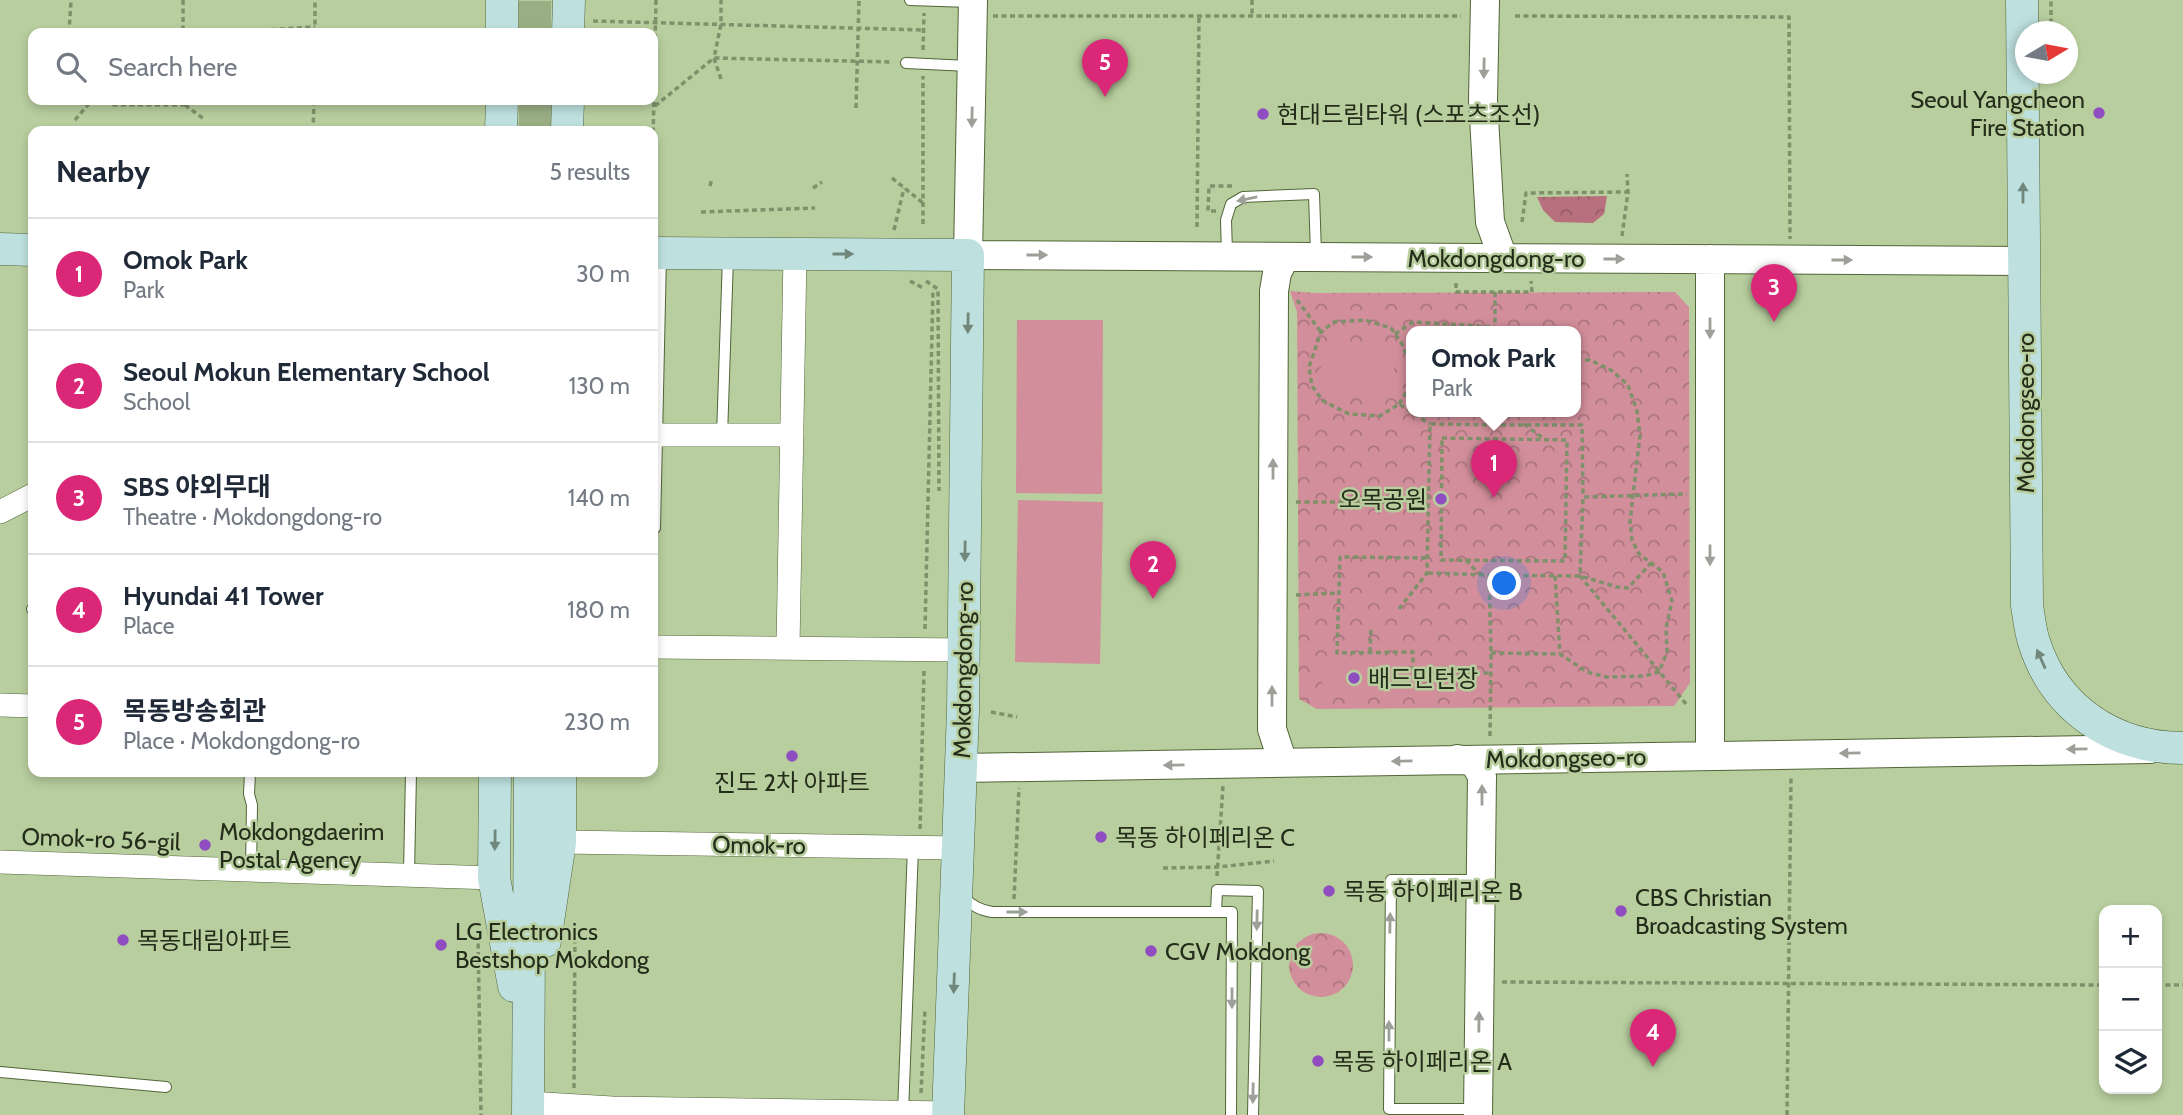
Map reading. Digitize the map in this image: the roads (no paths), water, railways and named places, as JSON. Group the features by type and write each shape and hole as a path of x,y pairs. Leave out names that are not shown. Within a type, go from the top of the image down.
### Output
{"main road":[{"path":"502,0 502,28"},
{"name":"Mokdongseo-ro","path":"2022,0 2026,605 2034,641 2048,675 2060,694 2077,711 2091,722 2115,734 2137,742 2176,748"},
{"path":"501,126 502,105"},
{"path":"567,126 568,105"},
{"path":"0,249 28,250"},
{"name":"Mokdongdong-ro","path":"658,253 968,255 965,650 959,848 957,889 932,1110"},
{"path":"495,777 494,878 528,1060"},
{"path":"528,1109 530,777"},
{"path":"528,1060 560,842 560,777"}],"street":[{"path":"968,255 973,6"},
{"path":"1484,8 1483,100 1490,222 1503,258"},
{"path":"788,647 794,254"},
{"name":"Mokdongdong-ro","path":"968,255 2024,261"},
{"path":"1283,763 1272,729 1274,291 1277,273 1285,257"},
{"path":"1710,260 1710,744"},
{"path":"658,435 792,436"},
{"path":"0,512 28,498"},
{"path":"658,647 965,650"},
{"path":"0,705 28,706"},
{"name":"Mokdongseo-ro","path":"962,768 1457,760 1710,744 1791,754 2176,748"},
{"path":"1457,760 1474,762 1482,776 1478,1112"},
{"name":"Omok-ro","path":"560,842 959,848"},
{"name":"Omok-ro 56-gil","path":"0,862 494,878"},
{"path":"528,1109 575,1106 654,1112 932,1110"}],"lane":[{"path":"910,0 973,6"},
{"path":"906,62 972,66"},
{"path":"1227,257 1226,220 1231,204 1243,197 1314,194 1316,257"},
{"path":"722,436 729,253"},
{"path":"250,777 251,870"},
{"path":"409,874 411,777"},
{"path":"916,847 932,1110"},
{"path":"1478,1112 1389,1109 1391,880 1481,880"},
{"path":"957,889 965,899 982,911 1232,912 1231,1115"},
{"path":"1216,912 1217,890 1258,891 1253,1115"},
{"path":"0,1072 166,1087"}],"tunnel":[{"path":"535,0 535,28"},
{"path":"535,105 535,126"}],"place":[{"name":"목동방송회관","path":"1105,97"},
{"name":"Seoul Yangcheon Fire Station","path":"2099,113"},
{"name":"현대드림타워 (스포츠조선)","path":"1263,114"},
{"name":"SBS 야외무대","path":"1774,322"},
{"name":"Omok Park","path":"1494,498"},
{"name":"오목공원","path":"1441,499"},
{"name":"Seoul Mokun Elementary School","path":"1153,599"},
{"name":"배드민턴장","path":"1354,678"},
{"name":"진도 2차 아파트","path":"792,756"},
{"name":"목동 하이페리온 C","path":"1101,837"},
{"name":"Mokdongdaerim Postal Agency","path":"205,845"},
{"name":"목동 하이페리온 B","path":"1329,891"},
{"name":"CBS Christian Broadcasting System","path":"1621,911"},
{"name":"목동대림아파트","path":"123,940"},
{"name":"LG Electronics Bestshop Mokdong","path":"441,945"},
{"name":"CGV Mokdong","path":"1151,951"},
{"name":"목동 하이페리온 A","path":"1318,1061"},
{"name":"Hyundai 41 Tower","path":"1653,1067"}]}
